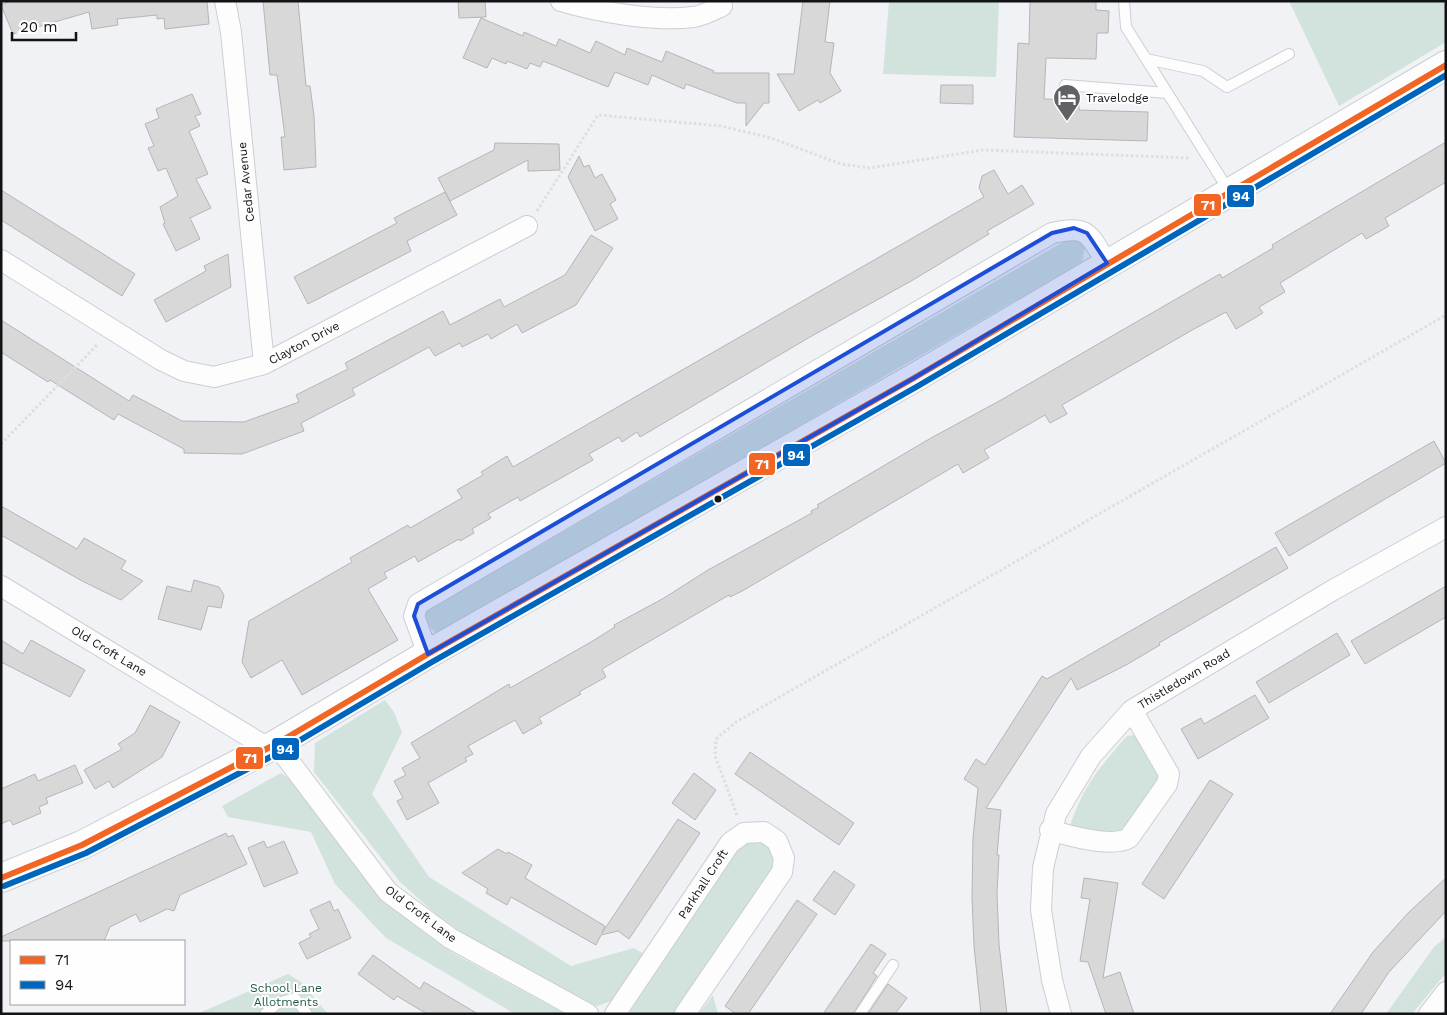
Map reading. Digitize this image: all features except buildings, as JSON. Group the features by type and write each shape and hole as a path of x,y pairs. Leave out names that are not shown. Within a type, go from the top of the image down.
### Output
{"main road":[{"path":"1,878 82,845 272,746 428,654 769,462 1229,192 1443,70"}],"street":[{"name":"Cedar Avenue","path":"225,1 231,32 264,364"},
{"path":"561,1 580,7 660,18 695,17 722,6"},
{"name":"Clayton Drive","path":"1,260 114,328 160,360 184,370 214,377 264,364 527,226"},
{"path":"428,654 414,616 418,604 1052,234 1074,228 1087,233 1107,263"},
{"name":"Thistledown Road","path":"1061,1014 1052,980 1041,910 1043,868 1050,830 1056,814 1091,756 1132,710 1333,590 1446,527"},
{"name":"Old Croft Lane","path":"1,586 272,746 388,892 450,938 588,1014"},
{"path":"1050,830 1071,836 1120,843 1129,838 1167,784 1169,774 1132,710"},
{"path":"685,1014 782,872 784,858 777,841 764,832 744,833"},
{"name":"Parkhall Croft","path":"615,1014 730,843 744,833"},
{"path":"1429,1014 1446,992"}],"lane":[{"path":"1124,1 1126,27 1229,192"},
{"path":"1146,59 1203,71 1227,87 1290,54"},
{"path":"1065,85 1167,93"},
{"path":"860,1014 893,965"},
{"path":"265,1014 278,1003 295,998 307,1014"}],"path":[{"path":"527,226 598,116 721,126 771,138 841,164 870,168 983,150 1209,159"},
{"path":"744,833 715,756 716,739 736,722 1446,315"},
{"path":"1,444 114,328"},
{"path":"1394,1014 1446,949"}],"highlighted area":[{"path":"1074,228 1087,233 1107,263 914,378 428,654 414,616 418,604 1052,233"}],"green space":[{"path":"889,1 999,1 996,77 883,74"},
{"path":"1289,1 1446,1 1446,42 1339,106"},
{"path":"1078,239 1085,247 1082,262 438,635 426,623 425,612 1065,241"},
{"path":"385,700 394,712 402,732 372,794 429,877 571,966 634,948 647,956 617,999 597,1006 481,945 439,917 400,882 314,772 315,743"},
{"path":"1134,735 1161,778 1124,830 1114,832 1070,826 1081,799 1093,778 1127,736"},
{"path":"281,773 295,782 357,868 410,922 451,952 565,1014 515,1014 386,938 335,884 311,832 228,817 222,806"},
{"path":"756,839 769,844 776,867 678,1014 631,1014 630,1011 743,843"},
{"path":"1446,937 1446,973 1412,1014 1386,1014 1434,947"},
{"name":"School Lane Allotments","path":"288,974 301,982 328,1014 197,1014"},
{"path":"713,995 718,1014 699,1014"}],"transit line":[{"name":"71","path":"1,878 82,845 276,744 428,654 914,378 1446,65"},
{"name":"94","path":"4,886 86,853 280,752 432,662 918,386 1446,75"}],"place":[{"name":"Travelodge","path":"1067,122"}]}
